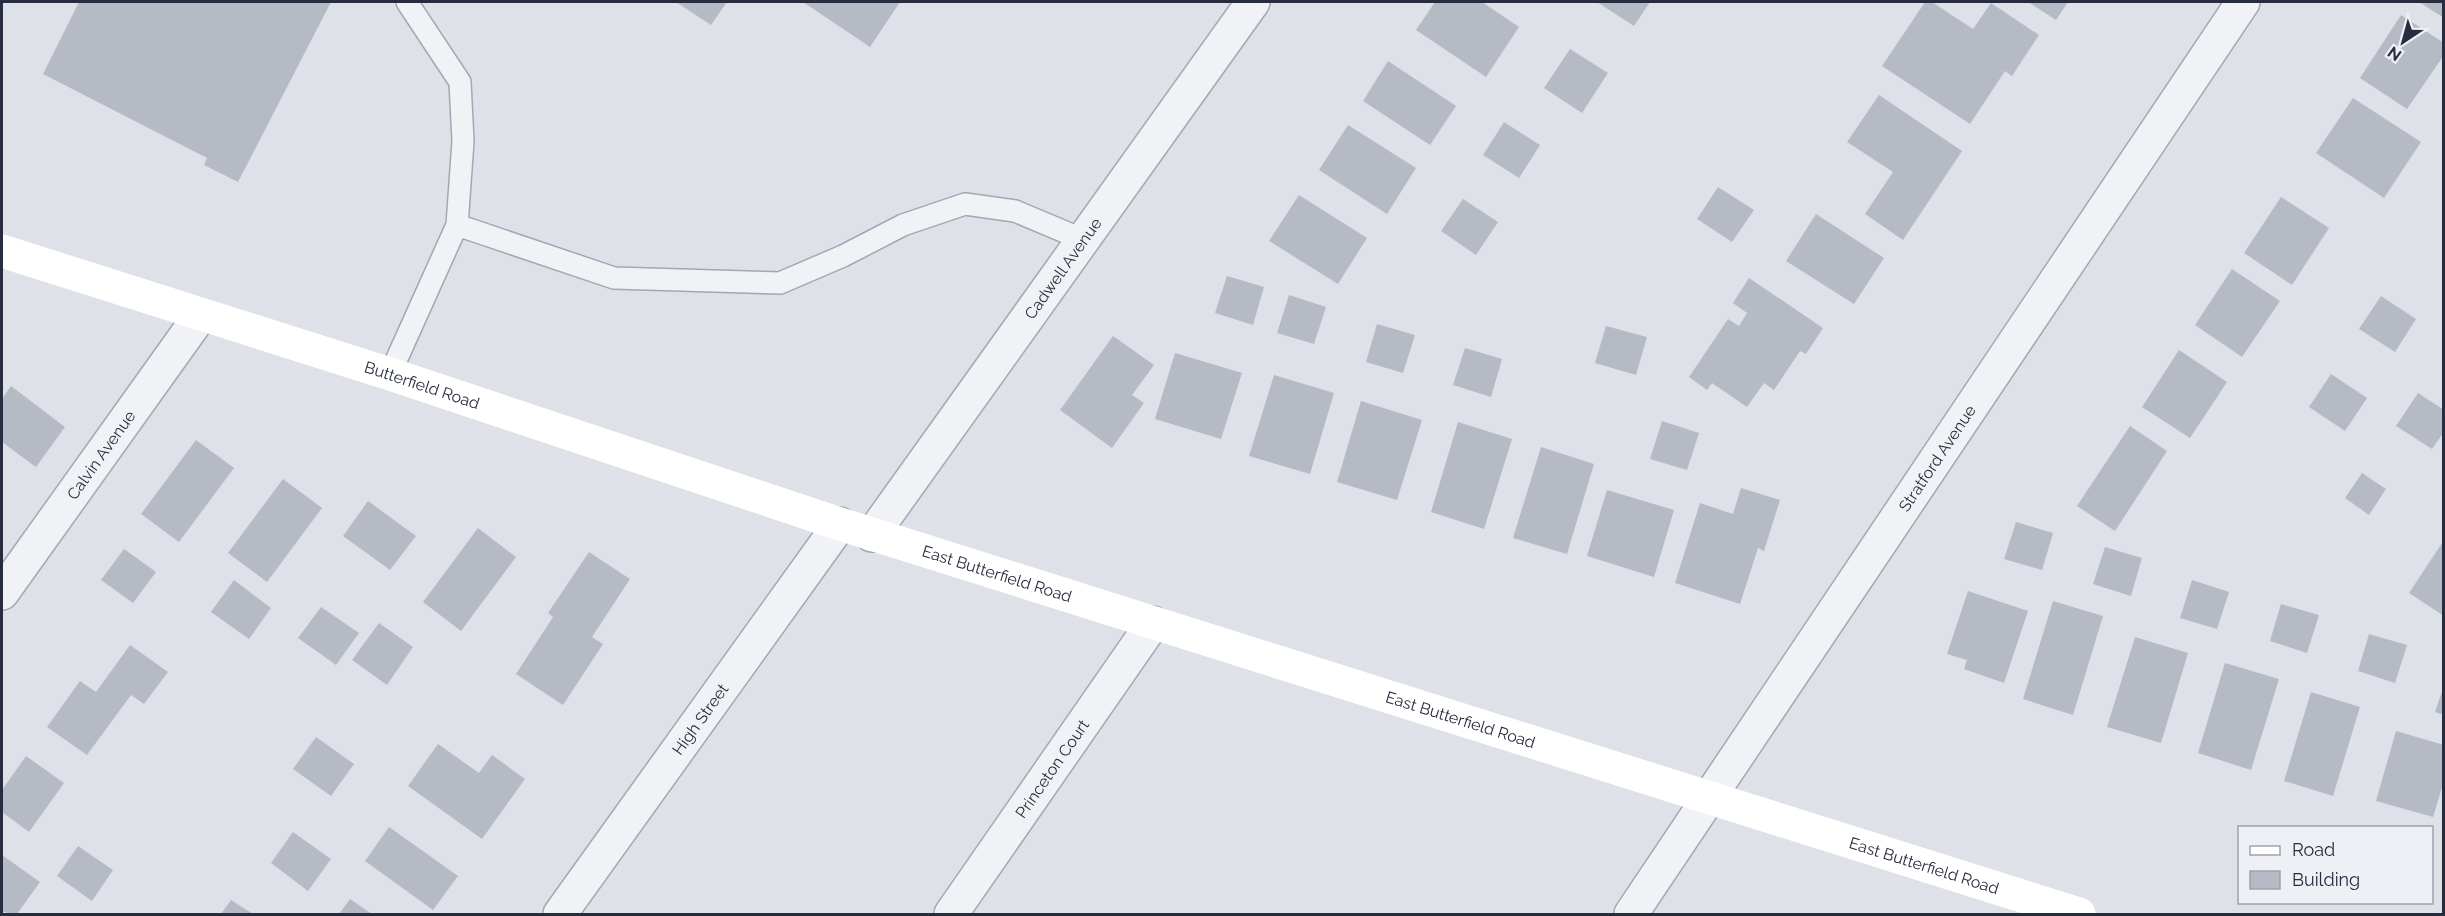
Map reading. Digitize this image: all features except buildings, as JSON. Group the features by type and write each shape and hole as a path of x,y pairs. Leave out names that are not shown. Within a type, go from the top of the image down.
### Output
{"main road":[{"name":"Butterfield Road","path":"2,251 200,316 390,374 840,524"},
{"name":"East Butterfield Road","path":"840,524 2079,915"}],"street":[{"name":"Cadwell Avenue","path":"872,534 1253,2"},
{"name":"Stratford Avenue","path":"1631,915 2243,2"},
{"name":"Calvin Avenue","path":"2,593 200,316"},
{"name":"High Street","path":"560,915 840,524"},
{"name":"Princeton Court","path":"951,915 1153,623"}],"lane":[{"path":"390,374 457,225 463,141 459,82 407,2"},
{"path":"457,225 614,279 780,283 843,256 903,225 965,204 1015,211 1084,240"}]}
